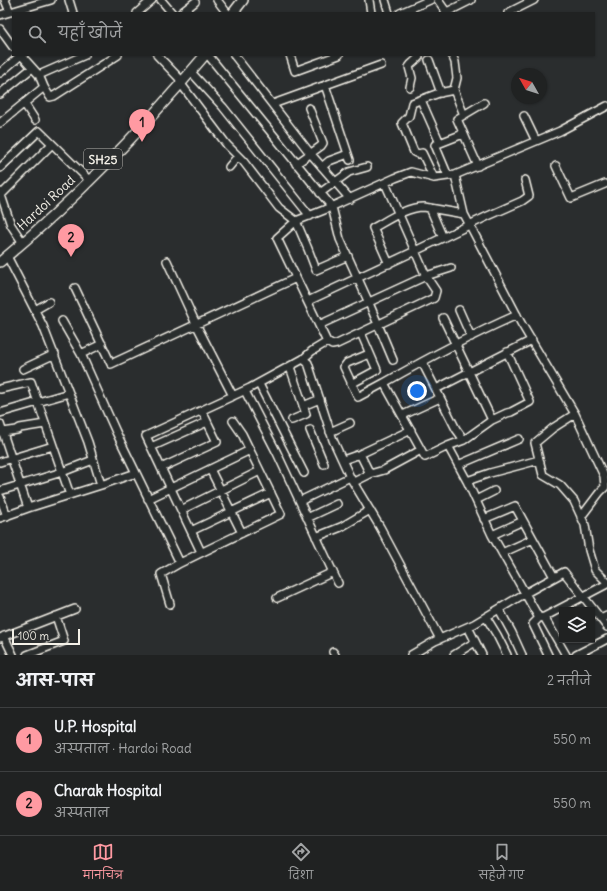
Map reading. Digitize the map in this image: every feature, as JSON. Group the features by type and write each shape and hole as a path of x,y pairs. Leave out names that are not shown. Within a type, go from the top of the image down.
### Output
{"main road":[{"path":"233,12 243,0"},
{"path":"241,12 250,0"},
{"name":"Hardoi Road","path":"21,241 36,232 99,171 180,81 197,56"},
{"name":"Hardoi Road","path":"2,257 21,241 86,177 205,56"}],"street":[{"path":"6,0 10,12"},
{"path":"0,15 34,2 50,0"},
{"path":"69,0 73,12"},
{"path":"138,12 152,0"},
{"path":"161,0 171,12"},
{"path":"217,0 226,12"},
{"path":"369,0 371,12"},
{"path":"385,0 389,12"},
{"path":"402,12 430,0"},
{"path":"438,0 445,12"},
{"path":"451,12 461,10 471,0"},
{"path":"510,12 534,0"},
{"path":"182,12 195,2"},
{"path":"1,33 12,46"},
{"path":"0,73 20,56"},
{"path":"22,56 39,75 50,97 54,96 116,56"},
{"path":"39,75 82,56"},
{"path":"159,56 180,81 227,145 238,156 279,208 296,221 316,270 348,256"},
{"path":"207,56 332,207 340,239 393,360"},
{"path":"235,56 310,153 350,199"},
{"path":"290,56 295,71 333,56"},
{"path":"410,87 412,78 409,67 411,63 416,61 418,56"},
{"path":"452,56 455,62 457,78 454,90 464,115"},
{"path":"429,60 441,93"},
{"path":"273,104 381,65"},
{"path":"0,94 32,68"},
{"path":"191,72 223,107 310,216"},
{"path":"322,167 329,161 349,157 325,85"},
{"path":"0,123 44,87"},
{"path":"434,178 422,153 418,154 414,152 402,123 409,116 412,103 454,90"},
{"path":"421,100 440,143"},
{"path":"24,103 35,120"},
{"path":"478,166 456,119 484,103"},
{"path":"385,183 426,276 436,292 434,298 361,333 332,345 327,342 277,238 296,221 332,207 385,183 411,172 434,178 451,176 560,131 607,106"},
{"path":"296,164 323,143 310,108"},
{"path":"524,116 536,141"},
{"path":"0,168 39,131 86,177"},
{"path":"463,134 435,145 451,176 464,214 517,315 575,414 604,476 605,487 581,516"},
{"path":"21,241 11,225 1,193 52,144"},
{"path":"229,168 238,156"},
{"path":"556,166 571,198 605,184"},
{"path":"320,193 349,172 367,167"},
{"path":"308,301 522,201 529,196 524,180"},
{"path":"389,264 373,228 398,214 418,207 464,214"},
{"path":"430,208 443,238"},
{"path":"2,257 35,310 55,354 94,460 101,485"},
{"path":"167,261 196,324 233,396"},
{"path":"319,325 426,276 451,268"},
{"path":"75,288 111,364 296,278"},
{"path":"35,310 49,302"},
{"path":"459,310 471,337"},
{"path":"369,354 347,363 344,367 358,397 455,344 517,315"},
{"path":"443,318 492,420"},
{"path":"62,321 81,354 148,499 180,562"},
{"path":"351,384 378,370 369,354 361,333"},
{"path":"436,389 532,340"},
{"path":"201,552 146,436 259,384 303,359 312,351 327,342"},
{"path":"81,354 102,344"},
{"path":"384,384 403,415 425,457 464,440 492,420 530,402 507,352"},
{"path":"23,369 55,354"},
{"path":"303,359 308,364 330,432 352,479 440,639"},
{"path":"422,362 456,429 464,440"},
{"path":"290,367 306,414 292,420"},
{"path":"0,389 31,382 70,495"},
{"path":"259,384 304,473"},
{"path":"245,391 277,453 338,583"},
{"path":"0,412 69,394"},
{"path":"403,415 440,398"},
{"path":"303,406 320,399"},
{"path":"161,468 217,442 202,411"},
{"path":"548,655 534,624 542,618 607,583 595,570 585,525 574,501 560,485 544,475 535,443 575,414"},
{"path":"170,604 161,574 180,562 281,514 250,450 233,421"},
{"path":"151,447 207,422"},
{"path":"330,432 350,423"},
{"path":"0,424 28,508"},
{"path":"3,432 45,424"},
{"path":"310,430 324,464"},
{"path":"343,460 360,454 411,430"},
{"path":"458,465 519,439"},
{"path":"0,462 53,446"},
{"path":"448,446 467,481 492,535 524,594 542,618 566,655"},
{"path":"148,499 250,450"},
{"path":"300,501 352,479 384,470 421,450"},
{"path":"360,454 370,474"},
{"path":"0,491 62,472 94,460"},
{"path":"467,481 490,472 539,460"},
{"path":"210,469 242,533"},
{"path":"181,510 260,471"},
{"path":"0,497 4,517 136,473"},
{"path":"476,500 494,491"},
{"path":"191,531 271,493"},
{"path":"307,518 338,504"},
{"path":"484,519 515,506 554,577"},
{"path":"316,537 341,527 370,510"},
{"path":"492,535 523,521"},
{"path":"502,553 533,539"},
{"path":"277,598 333,572"},
{"path":"412,655 440,639 468,627 564,572 583,597 604,617 607,627"},
{"path":"13,655 2,637 75,609"},
{"path":"499,609 522,655"},
{"path":"27,655 64,641 56,616"},
{"path":"486,617 507,655"},
{"path":"468,627 482,655"},
{"path":"576,655 607,639"},
{"path":"454,655 475,642"}],"place":[{"name":"U.P. Hospital","path":"142,142"},
{"name":"Charak Hospital","path":"71,257"}]}
